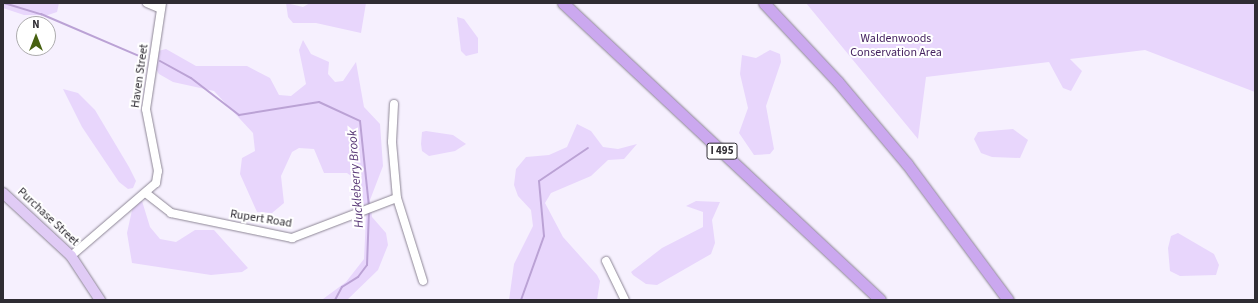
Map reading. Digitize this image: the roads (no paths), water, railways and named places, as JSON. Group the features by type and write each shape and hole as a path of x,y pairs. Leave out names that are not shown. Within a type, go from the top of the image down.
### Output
{"highway":[{"name":"I 495","path":"563,3 880,300"},
{"path":"764,3 838,82 907,164 1008,300"}],"main road":[{"name":"Purchase Street","path":"3,193 71,256 100,300"}],"street":[{"path":"147,3 162,6"},
{"name":"Haven Street","path":"71,256 147,194 158,175 146,109 162,6"},
{"path":"394,104 392,142 397,198 423,281"},
{"name":"Rupert Road","path":"147,194 171,213 292,238 397,198"},
{"path":"606,261 625,300"}],"waterway":[{"name":"Huckleberry Brook","path":"4,3 41,14 146,59"},
{"name":"Huckleberry Brook","path":"160,61 191,78 239,115 319,102 360,121 369,207"},
{"path":"521,300 544,236 539,181 588,148"},
{"name":"Huckleberry Brook","path":"335,300 342,287 358,277 367,265 369,211"}],"park label":[{"name":"Waldenwoods Conservation Area","path":"896,46"}]}
